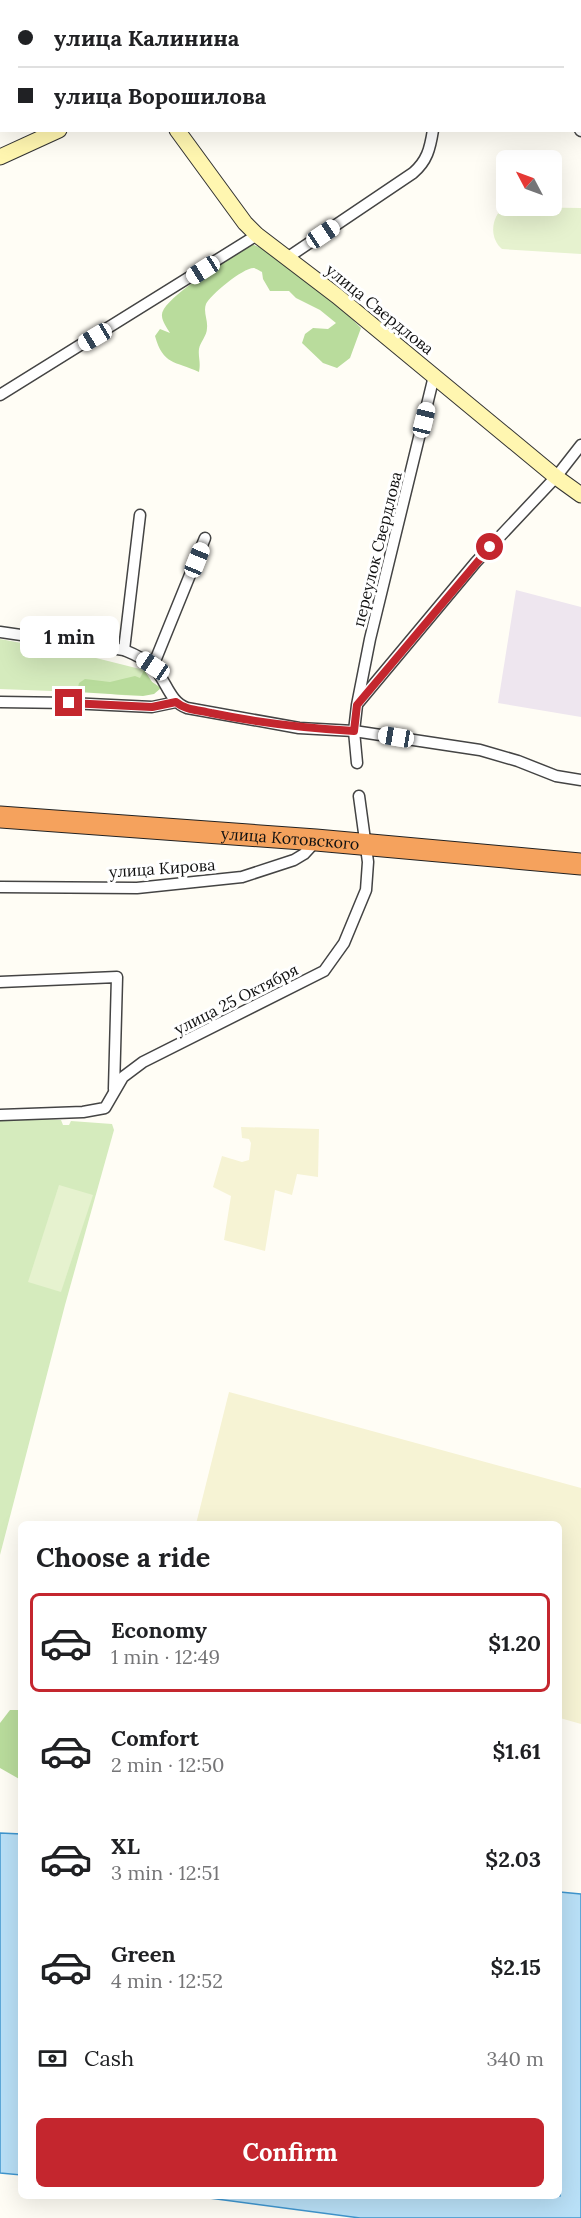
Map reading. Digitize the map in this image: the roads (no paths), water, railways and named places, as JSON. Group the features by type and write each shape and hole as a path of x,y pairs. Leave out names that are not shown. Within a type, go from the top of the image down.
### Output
{"highway":[{"name":"улица Котовского","path":"0,817 366,844 581,864"}],"street":[{"path":"0,157 55,132"},
{"name":"улица Свердлова","path":"178,132 245,223 257,235 581,495"},
{"path":"287,258 413,174 423,165 430,151 433,132"},
{"path":"0,395 257,235"},
{"name":"переулок Свердлова","path":"357,763 354,731 370,639 434,376"},
{"path":"357,705 476,562 556,477 581,445"},
{"path":"124,650 140,515"},
{"path":"153,666 205,538"},
{"path":"0,632 124,650 153,666 176,702 187,708 299,728 354,731 480,750 518,761 556,776 581,780"},
{"path":"0,702 152,707 176,702"},
{"name":"улица 25 Октября","path":"0,1115 83,1112 105,1108 123,1077 143,1062 324,971 344,942 366,890 368,862 359,796"},
{"name":"улица Кирова","path":"0,887 137,888 242,877 294,860 304,854 316,840"},
{"path":"0,982 117,977 114,1089"}],"water":[{"path":"0,1833 18,1834 18,2175 0,2173"},
{"path":"562,1892 581,1894 581,2218 360,2218 217,2199 562,2199"}]}
